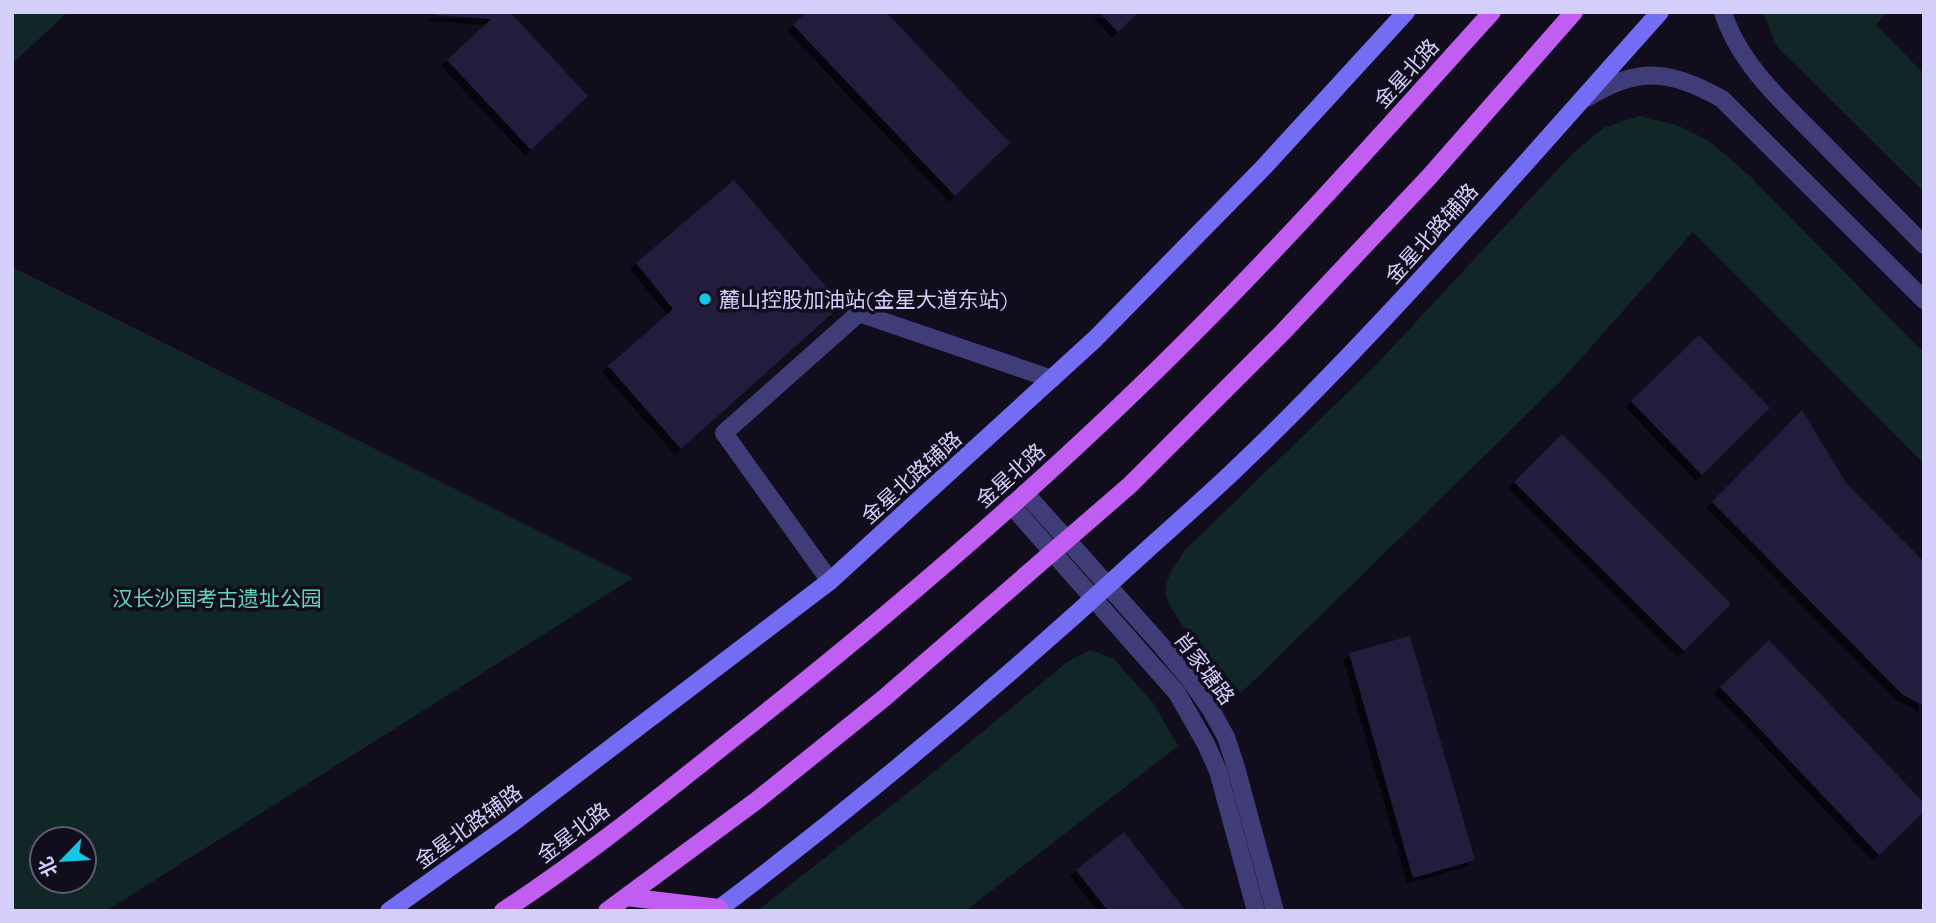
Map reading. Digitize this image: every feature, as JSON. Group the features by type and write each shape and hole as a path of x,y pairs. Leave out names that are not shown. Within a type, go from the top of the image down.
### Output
{"main road":[{"name":"金星北路辅路","path":"389,911 511,824 830,581 1095,339 1263,168 1406,12"},
{"name":"金星北路","path":"503,911 662,795 807,680 1018,499 1203,324 1327,194 1492,12"},
{"path":"607,911 756,801 884,699 1130,485 1292,322 1429,177 1574,12"},
{"name":"金星北路辅路","path":"717,910 813,837 930,742 1108,586 1241,464 1376,326 1660,12"},
{"path":"626,897 717,910"}],"street":[{"path":"1723,12 1737,43 1750,63 1787,106 1924,244"},
{"path":"1578,104 1609,85 1636,75 1665,75 1696,84 1722,99 1743,118 1924,300"},
{"path":"830,581 724,433 859,313 1052,379"},
{"name":"肖家塘路","path":"1018,499 1059,546 1094,598 1177,693 1218,771 1256,911"},
{"name":"肖家塘路","path":"1059,546 1108,586 1191,681 1211,710 1226,737 1275,911"}],"green space":[{"path":"12,12 68,12 12,64"},
{"path":"1763,12 1887,12 1876,25 1924,74 1924,192 1777,47"},
{"path":"1639,116 1677,125 1709,141 1748,174 1924,353 1924,464 1693,232 1559,383 1241,693 1186,630 1169,604 1167,582 1185,550 1375,366 1572,154 1603,128"},
{"name":"汉长沙国考古遗址公园","path":"12,267 633,578 106,911 12,911"},
{"path":"1090,650 1113,658 1154,704 1178,746 965,911 757,911 924,780 1067,662"}],"building":[{"path":"435,12 510,12 588,96 531,150 447,60 491,19 435,15"},
{"path":"806,12 886,12 1010,143 955,196 793,25"},
{"path":"1099,12 1139,12 1118,32"},
{"path":"734,180 842,305 681,449 608,366 673,309 636,263"},
{"path":"1699,335 1770,408 1702,475 1631,401"},
{"path":"1802,410 1847,484 1924,562 1924,706 1902,694 1712,502"},
{"path":"1562,434 1731,604 1684,651 1514,482"},
{"path":"1410,636 1475,860 1413,878 1349,653"},
{"path":"1769,640 1924,803 1924,812 1879,855 1720,687"},
{"path":"1124,832 1186,911 1108,911 1076,870"}],"place":[{"name":"麓山控股加油站(金星大道东站)","path":"705,299"}]}
